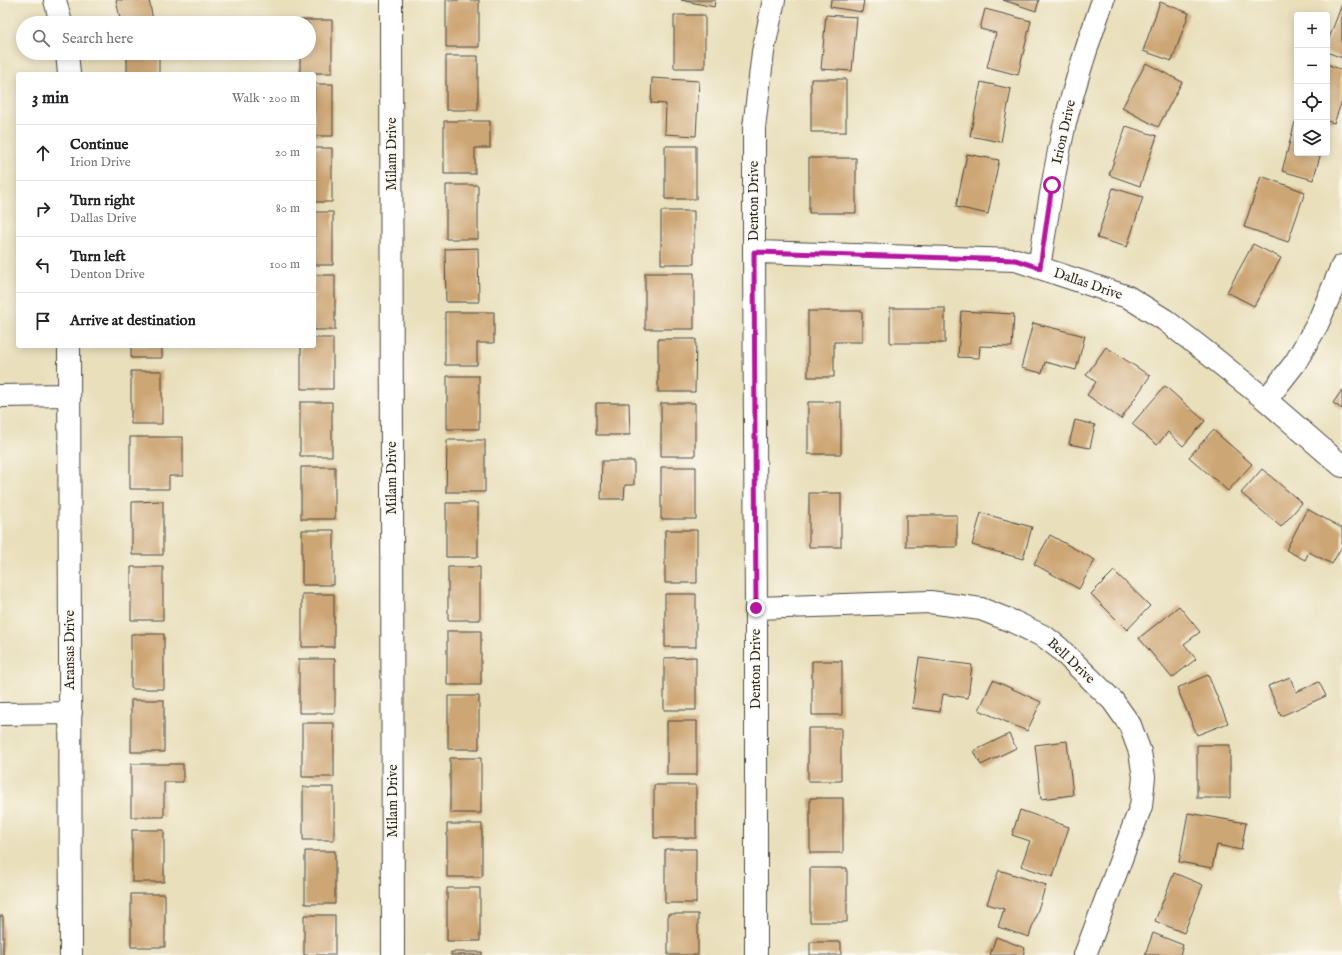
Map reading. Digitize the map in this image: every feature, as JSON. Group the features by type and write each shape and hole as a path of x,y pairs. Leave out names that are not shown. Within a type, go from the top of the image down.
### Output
{"street":[{"path":"55,0 59,16"},
{"name":"Milam Drive","path":"391,0 393,955"},
{"name":"Denton Drive","path":"756,955 754,128 763,52 774,0"},
{"name":"Irion Drive","path":"1040,268 1052,185 1063,130 1089,39 1103,0"},
{"path":"68,60 69,72"},
{"name":"Dallas Drive","path":"754,252 1016,260 1128,297 1165,320 1266,400 1342,466"},
{"path":"1266,400 1299,357 1317,325 1342,266"},
{"name":"Aransas Drive","path":"69,348 71,955"},
{"path":"0,396 69,396"},
{"name":"Bell Drive","path":"756,608 930,602 981,609 1014,622 1045,637 1060,648 1113,700 1130,725 1140,752 1144,777 1141,806 1085,955"},
{"path":"0,714 71,713"}],"building":[{"path":"116,0 149,0 152,16 119,16"},
{"path":"446,0 479,0 479,47 446,47"},
{"path":"681,0 715,0 714,7"},
{"path":"831,0 864,0 862,12 830,7"},
{"path":"1003,0 1039,0 1036,11"},
{"path":"1160,2 1189,13 1172,61 1143,51"},
{"path":"1342,4 1342,58 1330,53 1330,36"},
{"path":"985,9 1031,21 1018,75 987,67 996,33 980,29"},
{"path":"674,15 705,15 705,68 674,68"},
{"path":"826,15 857,17 852,71 821,69"},
{"path":"316,20 332,20 332,73 300,72 300,60 316,60"},
{"path":"446,56 478,56 478,110 446,110"},
{"path":"127,60 159,60 159,72 127,72"},
{"path":"1146,63 1182,82 1158,127 1122,108"},
{"path":"1330,65 1342,70 1342,101 1334,123 1330,122"},
{"path":"652,78 699,81 696,136 665,134 666,104 651,103"},
{"path":"811,79 846,79 846,132 811,132"},
{"path":"981,82 1011,89 1001,142 970,136"},
{"path":"316,84 333,84 333,136 316,136"},
{"path":"444,121 490,121 490,148 475,148 475,174 444,174"},
{"path":"1126,126 1157,136 1140,186 1109,175"},
{"path":"1294,126 1294,156 1320,156 1313,180 1282,171"},
{"path":"665,146 696,146 696,199 665,199"},
{"path":"316,148 332,148 332,202 316,202"},
{"path":"967,154 999,160 988,214 956,207"},
{"path":"809,158 856,158 856,213 809,213"},
{"path":"1261,176 1305,192 1288,242 1244,227"},
{"path":"446,185 478,185 478,239 446,239"},
{"path":"1113,188 1143,197 1127,247 1097,238"},
{"path":"661,211 694,211 694,264 661,264"},
{"path":"316,212 333,212 333,265 316,265"},
{"path":"1253,244 1281,258 1254,306 1227,292"},
{"path":"478,248 479,302 446,302 445,249"},
{"path":"645,273 694,273 694,329 645,329"},
{"path":"316,275 335,275 335,330 316,330"},
{"path":"890,308 945,308 945,343 890,343"},
{"path":"808,311 862,311 862,342 834,342 834,377 808,377"},
{"path":"961,311 1014,314 1012,347 980,346 979,358 958,357"},
{"path":"445,312 494,312 494,343 477,343 477,365 445,365"},
{"path":"1033,323 1085,336 1076,370 1045,362 1042,373 1021,368"},
{"path":"316,338 333,338 333,389 301,389 301,348 316,348"},
{"path":"658,339 696,339 695,392 658,392"},
{"path":"1106,347 1150,376 1121,419 1087,395 1096,382 1086,375"},
{"path":"131,348 162,348 162,358 131,358"},
{"path":"131,371 162,371 162,424 131,424"},
{"path":"447,376 479,376 479,429 447,429"},
{"path":"1165,386 1205,421 1183,446 1168,432 1157,445 1132,424"},
{"path":"1342,390 1342,409 1333,403"},
{"path":"300,402 332,402 332,456 300,456"},
{"path":"808,402 841,402 841,454 808,454"},
{"path":"596,403 629,403 630,435 596,435"},
{"path":"661,403 695,403 695,456 661,456"},
{"path":"1075,420 1095,425 1090,448 1069,444"},
{"path":"1213,430 1252,464 1228,491 1189,457"},
{"path":"130,437 183,437 183,476 169,476 169,489 130,489"},
{"path":"447,440 485,440 485,492 446,492"},
{"path":"602,461 634,461 634,485 625,485 624,499 601,499"},
{"path":"301,467 335,467 335,519 301,519"},
{"path":"661,467 696,467 696,519 661,519"},
{"path":"1262,469 1302,503 1281,527 1241,493"},
{"path":"809,493 841,493 841,547 809,547"},
{"path":"163,501 163,555 132,555 132,502"},
{"path":"446,503 478,503 478,557 446,557"},
{"path":"1307,509 1342,528 1342,546 1332,564 1309,552 1305,560 1286,550"},
{"path":"981,513 1032,527 1023,559 972,545"},
{"path":"906,515 957,515 957,547 906,547"},
{"path":"302,530 334,530 334,585 302,585"},
{"path":"665,530 697,530 697,583 665,583"},
{"path":"1050,535 1095,560 1079,589 1034,564"},
{"path":"131,567 163,567 163,620 131,620"},
{"path":"448,567 480,567 480,620 448,620"},
{"path":"1114,571 1150,606 1127,630 1091,594"},
{"path":"302,594 334,594 334,647 302,647"},
{"path":"665,594 696,594 696,647 665,647"},
{"path":"1179,606 1200,632 1184,644 1196,659 1172,678 1139,638"},
{"path":"447,631 481,631 481,685 447,685"},
{"path":"131,634 164,634 164,689 131,689"},
{"path":"696,657 696,710 664,710 664,658"},
{"path":"919,658 972,665 968,698 943,694 940,712 912,708"},
{"path":"299,659 335,659 335,713 299,713"},
{"path":"812,661 842,661 842,715 812,715"},
{"path":"1208,675 1228,723 1197,735 1177,688"},
{"path":"1290,677 1296,692 1319,682 1326,696 1281,716 1268,686"},
{"path":"993,680 1041,702 1027,731 979,710"},
{"path":"448,696 479,696 479,749 448,749"},
{"path":"131,700 164,700 164,752 131,752"},
{"path":"667,721 697,721 697,775 667,775"},
{"path":"302,723 334,723 334,777 302,777"},
{"path":"808,728 841,728 841,781 808,781"},
{"path":"1009,734 1016,748 981,765 974,751"},
{"path":"1067,741 1073,795 1041,799 1035,745"},
{"path":"1197,745 1230,745 1230,798 1197,798"},
{"path":"450,758 481,758 481,813 450,813"},
{"path":"131,764 183,764 183,782 164,782 164,817 131,817"},
{"path":"654,785 696,785 696,838 654,838"},
{"path":"303,787 334,787 334,840 303,840"},
{"path":"810,798 843,798 843,853 810,853"},
{"path":"1020,810 1069,827 1053,877 1021,866 1030,841 1012,835"},
{"path":"1188,813 1246,823 1241,850 1217,845 1212,868 1179,862"},
{"path":"447,824 482,824 482,877 447,877"},
{"path":"132,830 164,830 164,882 132,882"},
{"path":"665,849 696,849 696,903 665,903"},
{"path":"305,851 335,851 335,904 305,904"},
{"path":"810,868 847,868 847,922 810,922"},
{"path":"999,870 1046,885 1029,937 998,927 1004,909 987,904"},
{"path":"1174,873 1203,885 1184,933 1155,921"},
{"path":"447,888 480,888 480,941 447,941"},
{"path":"131,894 165,894 165,947 131,947"},
{"path":"668,914 698,914 698,955 668,955"},
{"path":"304,915 335,915 335,955 304,955"},
{"path":"0,916 3,916 3,955 0,955"},
{"path":"1153,933 1183,945 1180,955 1145,955"},
{"path":"996,937 1025,948 1023,955 990,955"},
{"path":"810,942 841,942 841,955 810,955"},
{"path":"451,952 482,952 482,955 451,955"}],"route":[{"path":"756,608 754,252 1016,260 1040,268 1052,185"}]}
